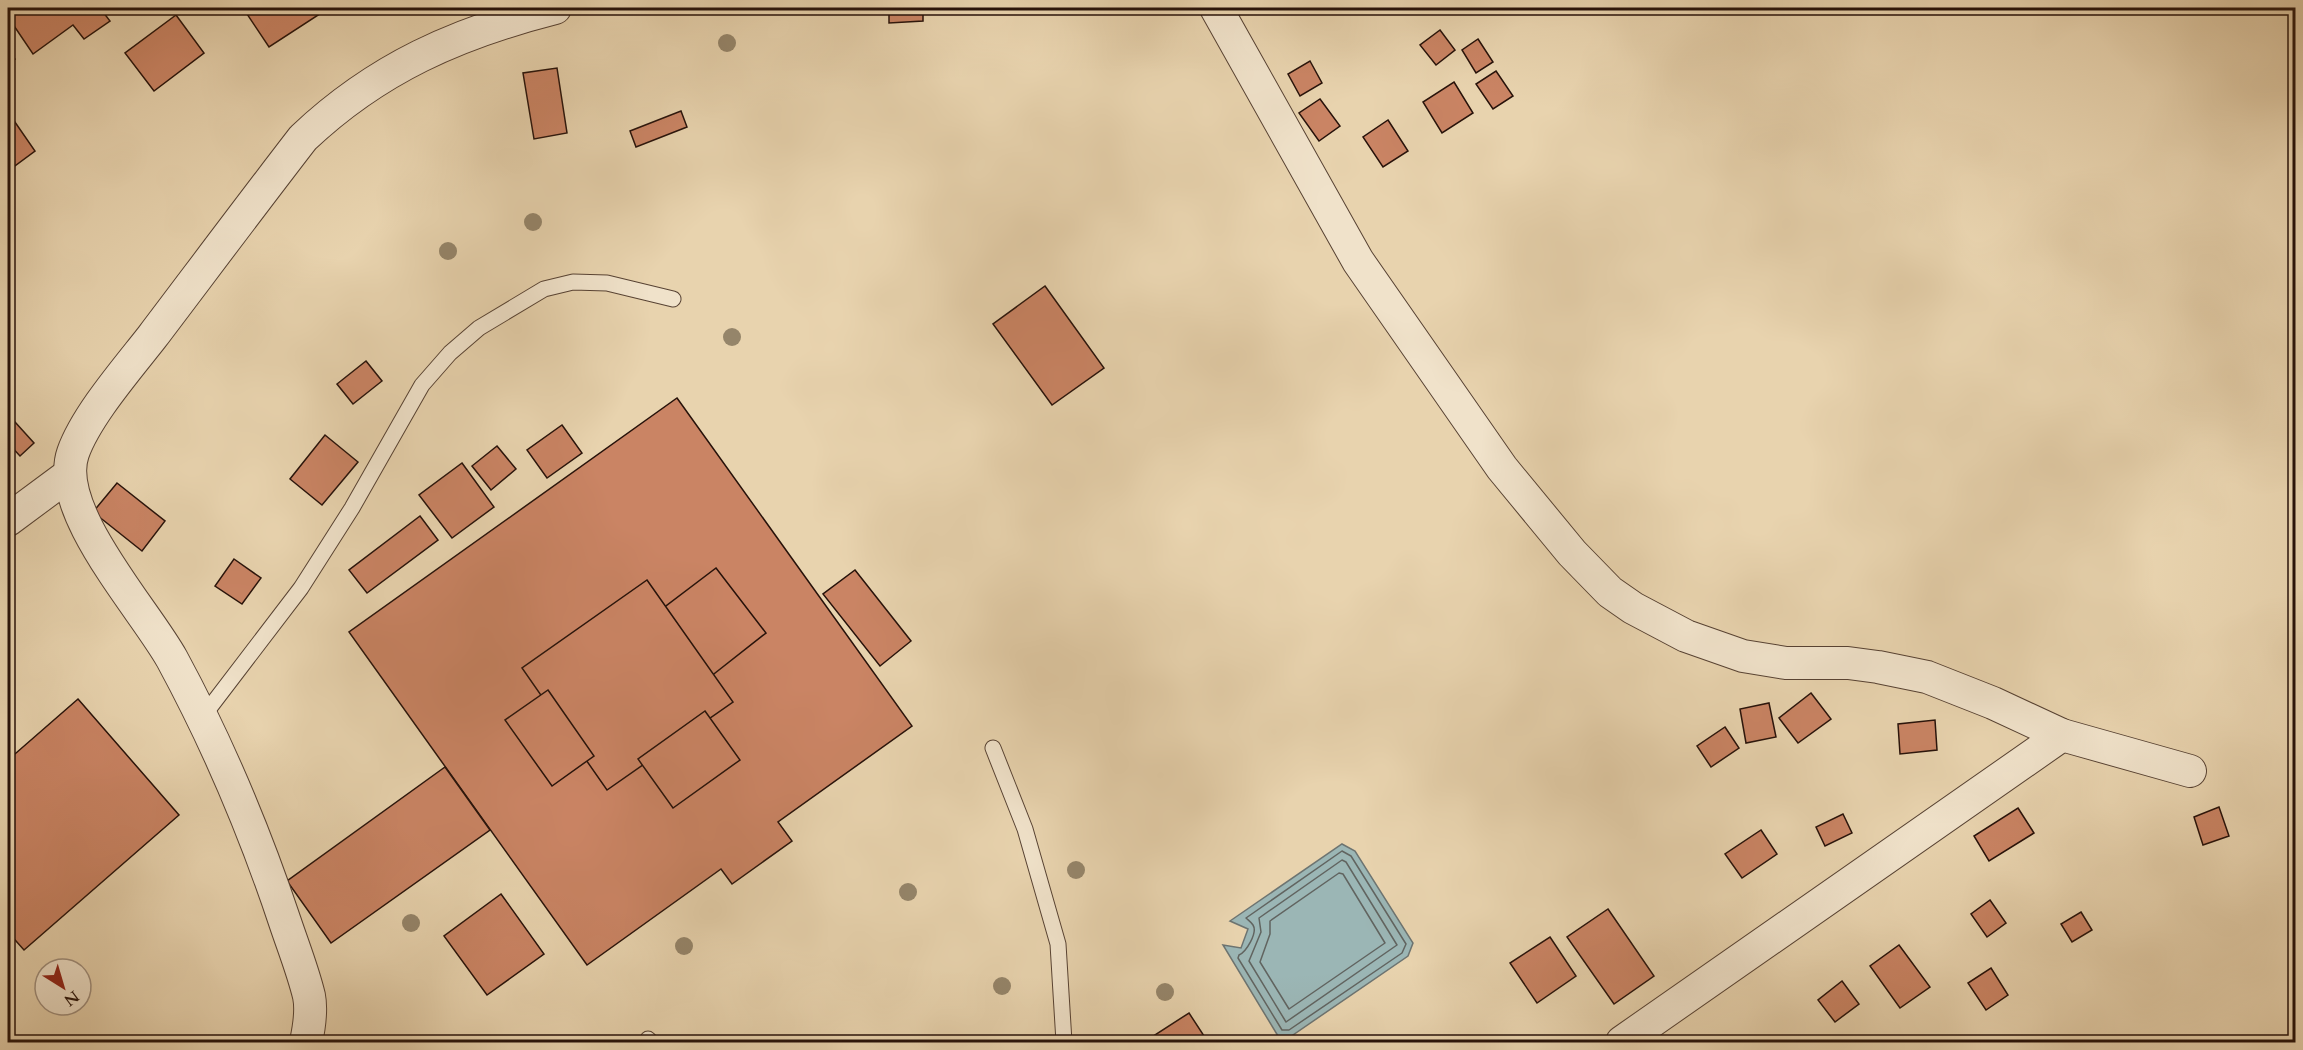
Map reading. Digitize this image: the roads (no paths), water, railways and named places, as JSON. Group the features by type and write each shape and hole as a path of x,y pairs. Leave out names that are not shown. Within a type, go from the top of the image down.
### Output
{"street":[{"path":"306,1042 309,998 269,874 201,719 171,657 92,538 72,491 70,474 72,455 82,434 111,390 303,138 356,93 409,61 469,33 555,8"},
{"path":"1216,8 1358,261 1502,468 1572,552 1610,592 1633,608 1686,636 1743,657 1786,663 1848,663 1927,677 2062,735 2190,771"},
{"path":"8,520 70,474"},
{"path":"1622,1042 2062,735"}],"lane":[{"path":"201,719 301,588 352,508 422,385 450,353 479,328 544,289 573,282 607,283 673,299"},
{"path":"993,748 1024,829 1058,944 1064,1042"}],"water":[{"path":"1342,844 1355,851 1413,943 1408,956 1290,1037 1278,1036 1223,945 1241,948 1248,929 1230,921"}]}
